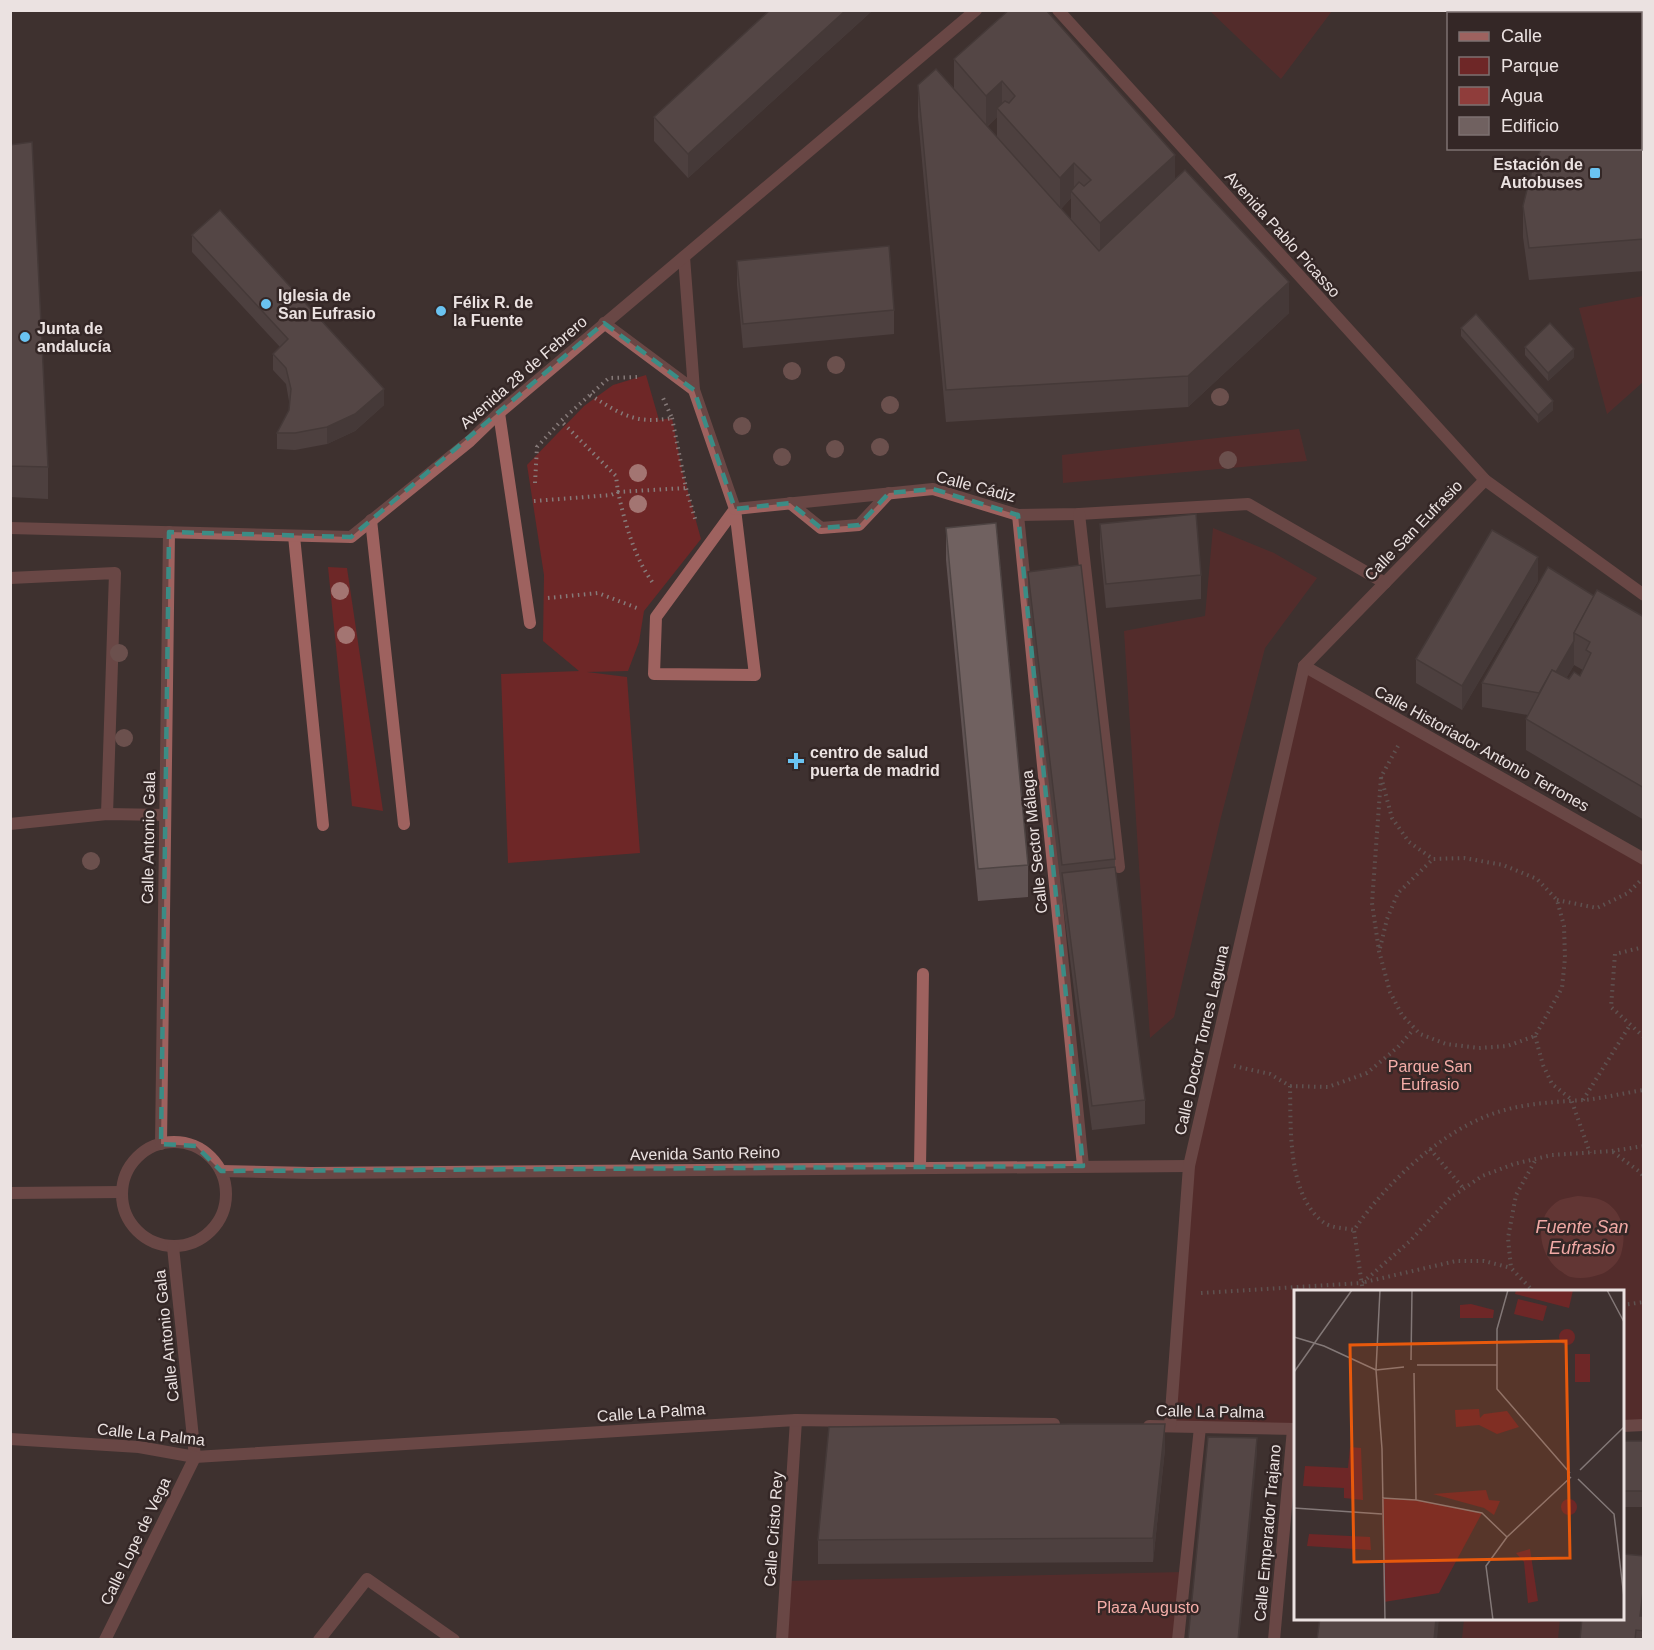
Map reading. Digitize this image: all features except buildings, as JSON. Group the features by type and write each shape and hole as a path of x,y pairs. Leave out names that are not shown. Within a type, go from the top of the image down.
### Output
{"street":[{"name":"Avenida 28 de Febrero","path":"10,528 351,537 470,441 499,413 976,10"},
{"name":"Avenida Pablo Picasso","path":"1058,10 1485,480"},
{"path":"684,257 694,390 735,509 755,675 654,674 656,617 735,509"},
{"path":"604,324 694,390"},
{"path":"499,413 530,623"},
{"name":"Calle San Eufrasio","path":"1304,666 1485,480 1644,595"},
{"name":"Calle Cádiz","path":"735,509 933,489 1018,515 1079,514 1248,504 1385,583"},
{"path":"790,503 821,528 859,525 889,493"},
{"path":"1079,514 1119,867"},
{"name":"Calle Sector Málaga","path":"1018,515 1083,1166"},
{"path":"371,520 404,824"},
{"name":"Calle Antonio Gala","path":"161,1144 169,532"},
{"path":"294,536 323,825"},
{"path":"10,578 115,573 106,814"},
{"name":"Calle Historiador Antonio Terrones","path":"1304,666 1644,859"},
{"name":"Calle Doctor Torres Laguna","path":"1170,1426 1189,1166 1304,666"},
{"path":"10,824 106,814 165,815"},
{"path":"920,1168 923,974"},
{"path":"178,1142 196,1146 210,1156 221,1171 226,1188 225,1206 219,1222 207,1236 191,1244 173,1247 157,1244 142,1235 131,1224 124,1209 122,1192 125,1176 146,1150 161,1144 178,1142"},
{"name":"Avenida Santo Reino","path":"221,1171 311,1173 1189,1166"},
{"path":"10,1193 122,1192"},
{"name":"Calle Antonio Gala","path":"173,1247 195,1457"},
{"name":"Calle La Palma","path":"10,1439 139,1447 195,1457 796,1420 1065,1425"},
{"name":"Calle Cristo Rey","path":"782,1640 796,1420"},
{"path":"1624,1426 1644,1425"},
{"name":"Calle La Palma","path":"1135,1426 1294,1429"},
{"path":"1178,1640 1200,1427"},
{"name":"Calle Emperador Trajano","path":"1274,1640 1294,1429"},
{"name":"Calle Lope de Vega","path":"105,1640 195,1457"},
{"path":"319,1640 368,1579 454,1640"}],"path":[{"path":"533,511 537,447 561,421 609,378 642,376"},
{"path":"590,395 625,417 659,420 672,418"},
{"path":"534,501 611,495 618,492 686,488 672,418 663,397"},
{"path":"561,421 616,476 623,512 642,567 659,591"},
{"path":"540,599 598,592 644,612"},
{"path":"1381,777 1392,818 1409,842 1433,859 1464,858 1503,865 1537,879 1557,900 1564,926 1565,958 1562,988 1535,1036 1507,1046 1479,1048 1446,1044 1420,1034 1414,1029 1402,1015 1390,992 1379,951 1372,903 1381,777 1408,726"},
{"path":"1379,951 1387,919 1398,893 1433,859"},
{"path":"1557,900 1597,908 1628,893 1644,878"},
{"path":"1644,947 1614,954 1611,1007 1644,1037"},
{"path":"1583,1100 1630,1025"},
{"path":"1213,1061 1270,1074 1290,1086 1328,1088 1367,1073 1398,1047 1414,1029"},
{"path":"1535,1036 1543,1065 1552,1084 1571,1099 1590,1153"},
{"path":"1290,1086 1295,1170 1307,1205 1324,1224 1354,1230"},
{"path":"1363,1290 1354,1230 1368,1209 1430,1149 1447,1136 1497,1112 1546,1102 1583,1100 1644,1090"},
{"path":"1362,1283 1409,1242 1450,1198 1482,1176 1514,1164 1552,1155 1612,1151 1644,1146"},
{"path":"1430,1149 1464,1189"},
{"path":"1612,1151 1644,1177"},
{"path":"1511,1268 1508,1238 1516,1195 1536,1159"},
{"path":"1179,1295 1362,1283 1456,1261 1484,1261 1511,1268 1532,1290"},
{"path":"1624,1305 1644,1302"}],"highlighted area":[{"path":"604,323 694,390 735,509 790,503 821,528 859,525 889,493 933,489 1018,515 1083,1166 221,1171 196,1146 161,1144 169,532 351,537"}],"green space":[{"path":"1210,11 1332,11 1281,79"},
{"path":"1643,296 1643,382 1607,414 1579,308"},
{"path":"646,375 659,420 672,418 682,470 701,539 644,611 639,642 628,671 587,672 627,677 640,853 508,863 501,674 579,671 543,641 544,575 527,465 584,406 613,385"},
{"path":"1299,429 1307,461 1063,483 1062,455"},
{"path":"1213,528 1274,553 1317,578 1265,648 1220,821 1174,1017 1150,1038 1124,631 1205,616"},
{"path":"328,567 347,568 383,811 352,806"},
{"name":"Parque San Eufrasio","path":"1304,666 1643,859 1643,1425 1624,1425 1624,1290 1294,1290 1294,1426 1170,1426 1189,1166"},
{"name":"Plaza Augusto","path":"1185,1572 1178,1639 782,1640 786,1581"},
{"path":"1464,1620 1560,1620 1558,1639 1462,1639"}],"water":[{"name":"Fuente San Eufrasio","path":"1578,1196 1596,1198 1614,1209 1622,1223 1624,1238 1620,1258 1615,1265 1601,1274 1584,1278 1568,1276 1552,1263 1546,1254 1541,1234 1545,1215 1551,1207 1560,1200"}],"place":[{"name":"Estación de Autobuses","path":"1595,173"},
{"name":"Iglesia de San Eufrasio","path":"266,304"},
{"name":"Félix R. de la Fuente","path":"441,311"},
{"name":"Junta de andalucía","path":"25,337"},
{"name":"centro de salud puerta de madrid","path":"796,761"}]}
